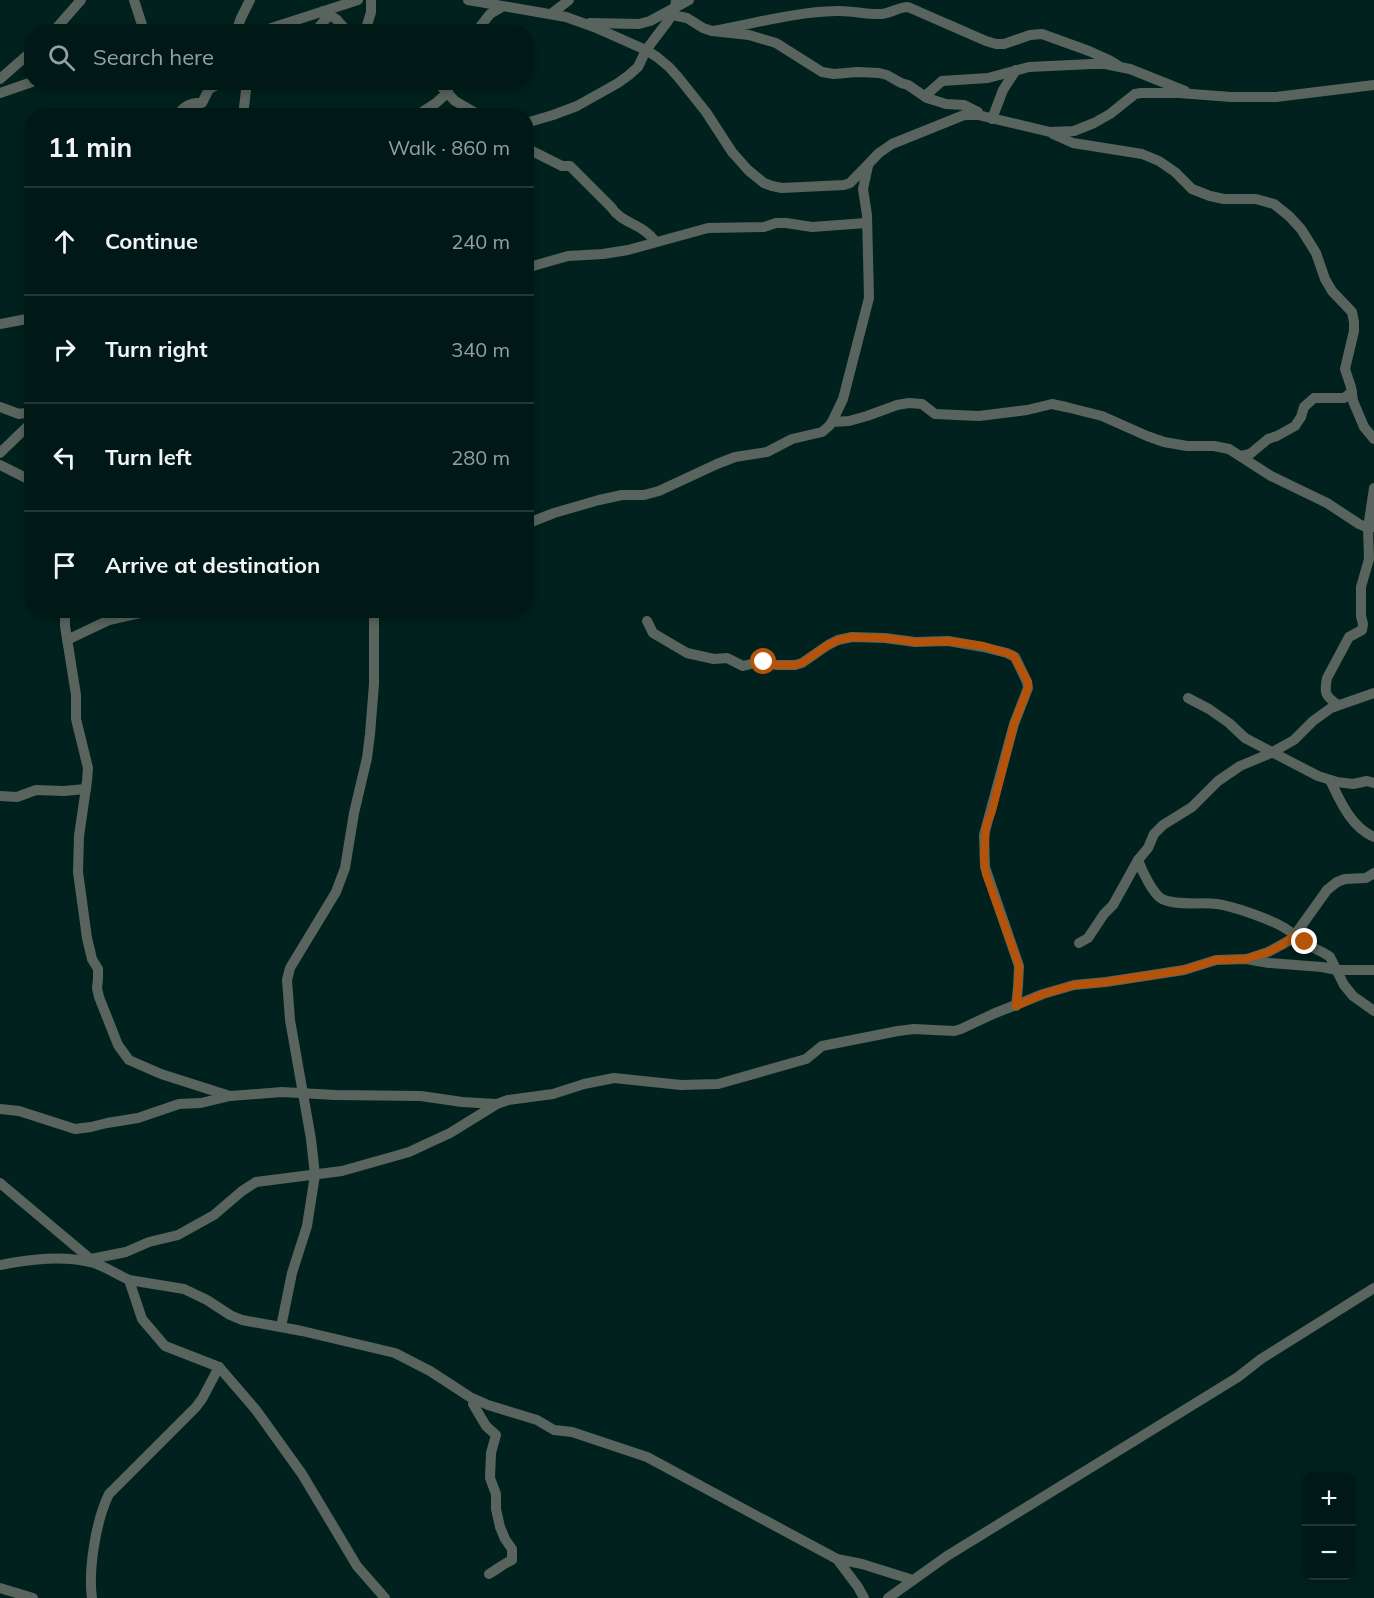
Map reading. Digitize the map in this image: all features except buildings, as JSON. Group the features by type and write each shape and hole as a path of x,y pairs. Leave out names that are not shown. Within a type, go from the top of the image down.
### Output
{"street":[{"path":"60,24 81,0"},
{"path":"134,0 142,24"},
{"path":"240,24 250,0"},
{"path":"287,24 326,13 358,0"},
{"path":"367,24 371,0"},
{"path":"468,0 551,14 583,23 646,50 669,67 706,112 732,152 748,170 764,183 772,186 782,188 850,183 868,163 892,144 964,114 971,114 1050,132 1073,143 1142,154 1159,161 1175,172 1192,189 1210,196 1224,199 1256,199 1274,204 1301,230 1316,253 1324,279 1352,312 1354,330 1345,369 1353,401 1364,427 1374,439"},
{"path":"551,14 569,0"},
{"path":"583,23 639,24 650,21 689,0"},
{"path":"482,24 490,14 502,7"},
{"path":"674,7 703,28 712,31 749,34 776,43 827,74 870,72 887,75 925,96 946,104 964,105 989,118"},
{"path":"534,121 577,106 618,83 638,67 646,50 674,7"},
{"path":"712,31 808,13 838,11 879,14 908,7 996,44 1042,34 1089,51 1119,66"},
{"path":"320,24 326,13"},
{"path":"326,13 341,24"},
{"path":"0,79 24,58"},
{"path":"925,96 942,81 988,78 1029,66 1105,64 1130,69 1195,95"},
{"path":"989,118 1016,70"},
{"path":"0,93 24,85"},
{"path":"1050,132 1082,129 1110,114 1135,94 1276,97 1374,85"},
{"path":"184,108 202,103 208,90"},
{"path":"244,108 247,90"},
{"path":"246,99 251,90"},
{"path":"428,108 447,90"},
{"path":"450,90 455,101 467,108"},
{"path":"534,152 562,166 570,166 615,214 645,230 656,242"},
{"path":"534,521 611,497 644,495 659,491 735,457 767,452 792,439 822,432 832,422 843,399 869,298 863,189 868,163"},
{"path":"534,266 558,258 614,253 715,227 764,227 786,223 812,227 866,222"},
{"path":"0,324 24,320"},
{"path":"1241,456 1250,454 1268,439 1295,426 1304,407 1314,398 1344,398 1352,392"},
{"path":"832,422 849,421 909,403 922,404 935,414 979,416 1052,404 1102,416 1164,442 1229,449 1271,476 1327,503 1371,528"},
{"path":"0,407 19,414 24,413"},
{"path":"0,453 24,430"},
{"path":"0,465 24,477"},
{"path":"1338,705 1327,697 1325,685 1349,637 1362,630 1361,588 1369,559 1374,488"},
{"path":"66,618 76,695 76,719 88,768 79,836 78,872 87,938 92,959 98,969 99,997 118,1045 129,1060 161,1074 230,1096"},
{"path":"67,640 118,618"},
{"path":"281,1327 292,1274 308,1226 315,1175 290,1020 287,980 290,968 336,892 345,868 370,734 374,684 374,618"},
{"path":"647,621 653,633 687,653 727,658 743,666 759,662 795,665 838,640 852,637 915,642 948,641 983,646 1007,652 1015,657 1028,682 1028,688 1014,724 992,811 986,826 984,860 986,874 1019,966 1016,1006"},
{"path":"1079,942 1089,938 1148,848 1154,834 1163,825 1192,807 1218,781 1240,766 1294,740 1313,721 1338,705 1374,693"},
{"path":"1188,698 1229,723 1245,738 1318,776 1353,784 1366,781 1374,783"},
{"path":"1330,780 1353,821 1363,832 1374,837"},
{"path":"0,796 17,796 36,790 86,789"},
{"path":"1138,860 1160,898 1192,904 1219,904 1269,920 1330,957 1344,986 1353,996 1374,1011"},
{"path":"1246,959 1292,939 1327,890 1337,882 1345,879 1366,878 1374,873"},
{"path":"0,1265 26,1260 67,1258 93,1262 126,1252 149,1242 178,1234 214,1215 255,1182 342,1171 409,1152 450,1133 497,1104 508,1100 553,1094 584,1084 614,1078 681,1085 718,1084 799,1062 822,1046 914,1029 954,1031 1043,994 1074,985 1184,970 1216,960 1246,959 1337,970 1374,970"},
{"path":"0,1109 20,1111 75,1129 138,1118 179,1104 201,1103 230,1096 282,1092 421,1096 497,1104"},
{"path":"0,1183 93,1262 129,1280 184,1289 242,1320 395,1353 470,1397 488,1405 537,1420 554,1430 572,1432 647,1457 837,1559 862,1564 913,1580"},
{"path":"129,1280 142,1319 165,1346 219,1367 256,1410 302,1474 357,1566 385,1598"},
{"path":"888,1598 947,1556 1238,1377 1261,1359 1374,1288"},
{"path":"92,1598 90,1573 98,1529 109,1494 196,1407 219,1367"},
{"path":"473,1404 486,1426 496,1435 491,1453 490,1478 496,1494 496,1509 501,1527 512,1549 512,1560 489,1574"},
{"path":"837,1559 864,1598"},
{"path":"0,1588 33,1598"}],"route":[{"path":"764,662 795,665 838,640 868,636 915,642 948,641 983,646 1007,652 1015,657 1028,682 1028,688 1014,724 992,811 986,826 984,860 986,874 1019,966 1016,1006 1043,994 1083,983 1106,982 1184,970 1216,960 1246,959 1268,952 1295,935 1305,942"}]}
